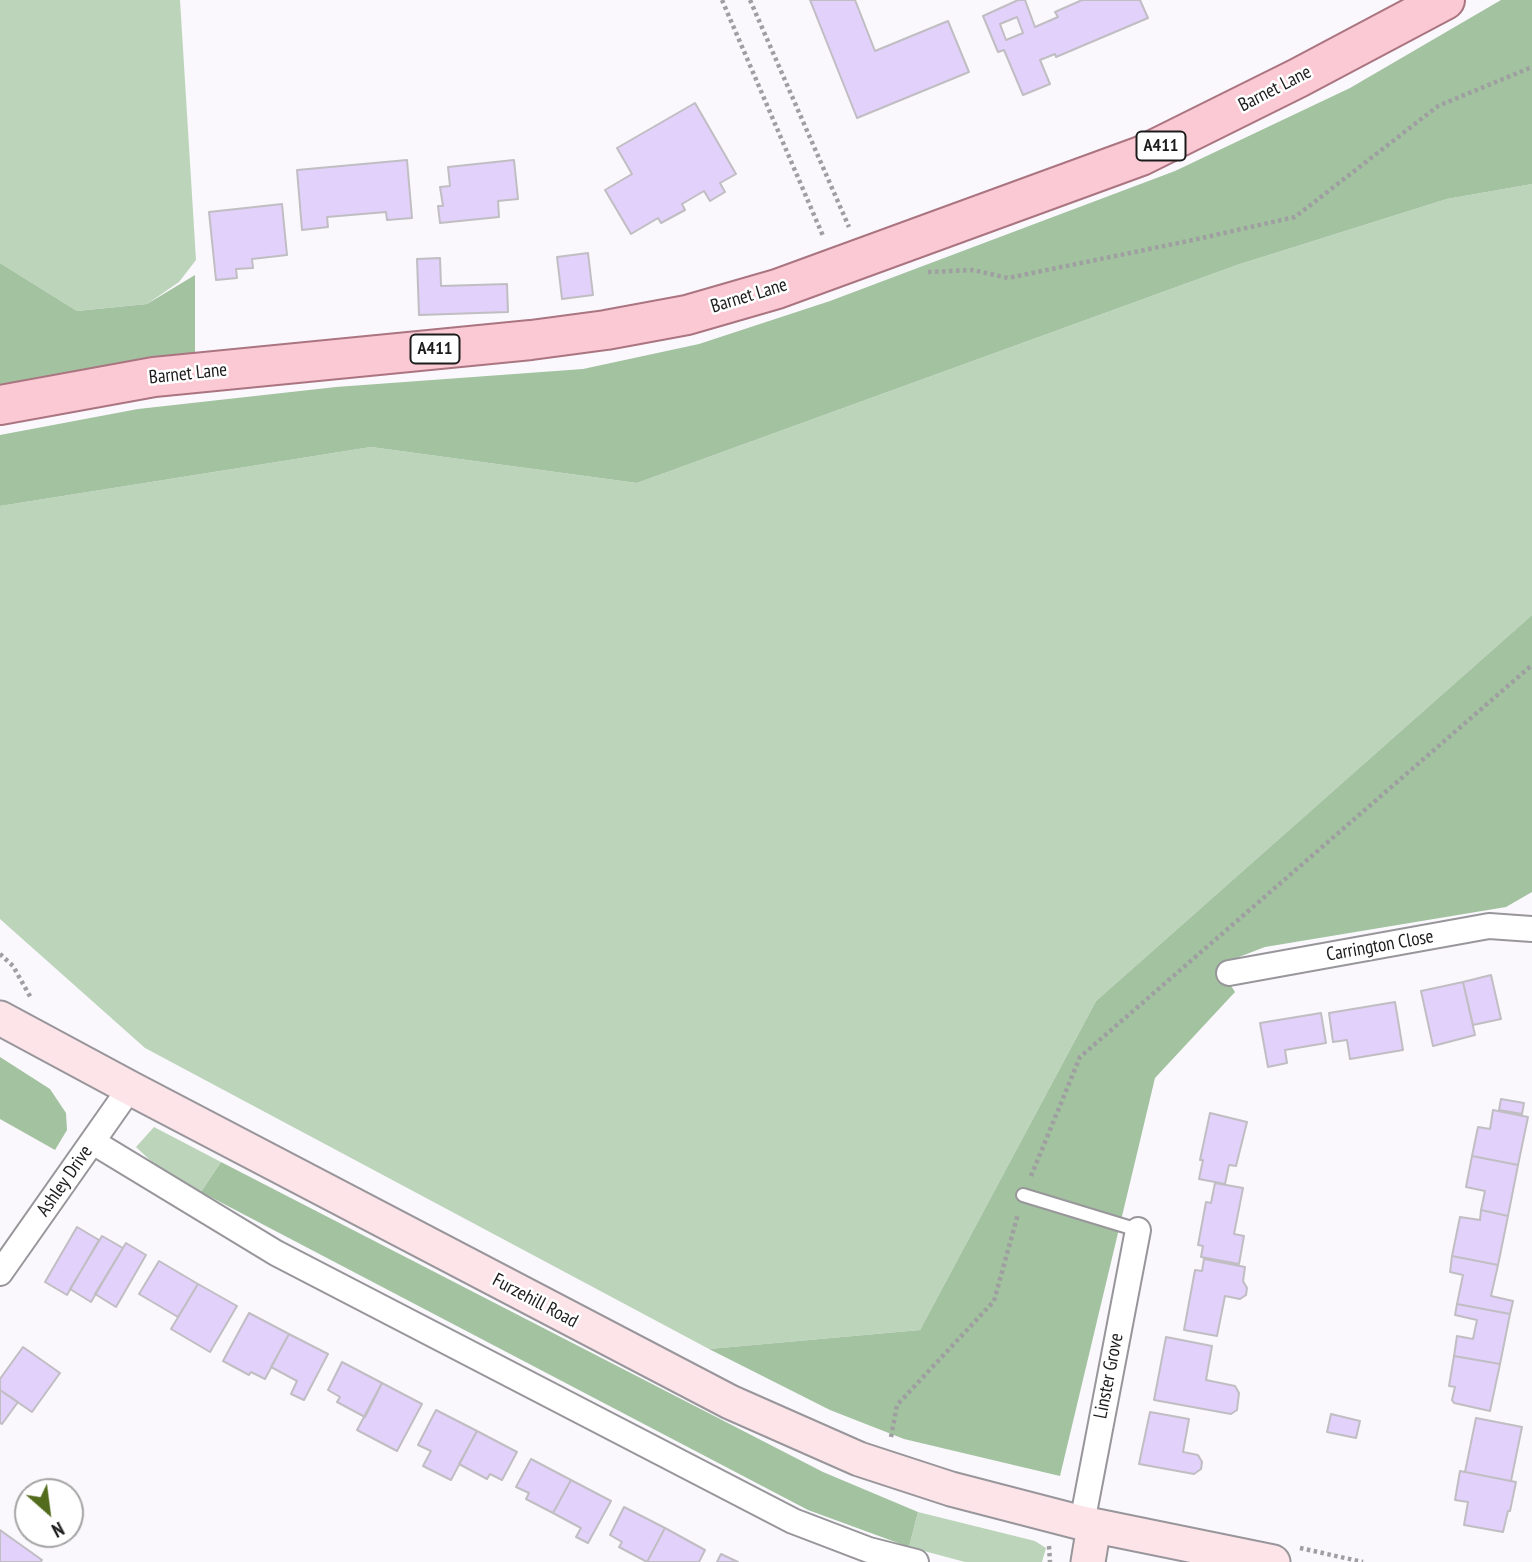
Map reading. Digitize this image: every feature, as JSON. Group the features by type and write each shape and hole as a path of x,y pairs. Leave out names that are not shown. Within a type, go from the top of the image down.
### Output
{"main road":[{"name":"Barnet Lane","path":"0,405 154,377 531,340 687,315 777,289 1141,156 1298,78 1445,0"}],"street":[{"name":"Carrington Close","path":"1229,973 1489,926 1532,929"},
{"name":"Furzehill Road","path":"0,1017 130,1088 730,1402 859,1459 951,1489 1088,1524 1273,1562"},
{"name":"Ashley Drive","path":"0,1273 130,1088"},
{"path":"93,1142 276,1253 780,1515 869,1550 916,1562"},
{"name":"Linster Grove","path":"1088,1524 1139,1230"},
{"path":"1088,1524 1088,1562"}],"lane":[{"path":"1023,1195 1139,1230"}],"path":[{"path":"722,0 825,241"},
{"path":"750,0 863,258"},
{"path":"922,272 973,270 1008,278 1295,217 1438,106 1532,67"},
{"path":"888,1447 897,1405 994,1301 1023,1195 1080,1057 1532,665"}],"green space":[{"path":"0,0 180,0 196,260 179,282 147,304 77,311 0,263"},
{"path":"1501,0 1532,0 1532,184 1447,199 1237,265 637,483 371,447 0,506 0,435 138,409 336,387 583,369 699,344 830,301 1175,171 1350,88"},
{"path":"1532,184 1532,615 1096,1001 920,1330 709,1349 145,1048 0,919 0,506 371,447 637,483 1237,265 1447,199"},
{"path":"0,263 77,311 147,304 195,275 195,352 0,390"},
{"path":"1532,615 1532,892 1506,907 1265,947 1218,965 1235,992 1155,1078 1060,1476 904,1439 830,1410 709,1349 920,1330 1096,1001"},
{"path":"0,1057 50,1089 66,1113 67,1130 55,1150 0,1119"},
{"path":"154,1127 221,1162 201,1192 153,1163 136,1147"},
{"path":"221,1162 823,1472 918,1512 909,1547 808,1510 201,1192"},
{"path":"918,1512 1035,1541 1046,1548 1042,1562 965,1562 909,1547"}],"building":[{"path":"810,0 855,0 875,51 948,21 969,72 857,118"},
{"path":"1018,0 1025,0 1035,27 1058,17 1055,12 1082,0 1140,0 1148,18 1056,57 1055,54 1040,60 1050,84 1023,95 1004,50 998,52 983,16","holes":["1017,17 1023,33 1006,40 1000,24"]},
{"path":"695,103 736,174 720,183 725,192 710,201 704,191 682,204 685,210 661,223 658,218 631,234 605,190 632,174 617,148"},
{"path":"407,160 412,218 387,220 386,212 327,217 328,227 302,230 297,170"},
{"path":"514,160 518,199 498,201 499,217 440,223 438,206 443,206 440,187 450,186 448,167"},
{"path":"282,204 287,255 252,259 253,268 236,269 237,278 216,280 209,212"},
{"path":"588,253 593,295 562,299 557,257"},
{"path":"440,258 441,286 507,284 508,312 419,315 417,259"},
{"path":"1491,975 1501,1019 1473,1025 1463,982"},
{"path":"1463,982 1475,1035 1433,1046 1421,991"},
{"path":"1395,1002 1403,1050 1350,1059 1347,1040 1333,1042 1329,1013"},
{"path":"1321,1013 1326,1043 1285,1050 1287,1063 1268,1067 1260,1023"},
{"path":"1501,1099 1524,1103 1522,1114 1499,1110"},
{"path":"1493,1110 1528,1117 1518,1165 1472,1156 1478,1127 1490,1129"},
{"path":"1210,1113 1247,1122 1236,1166 1229,1165 1225,1184 1199,1179 1203,1160 1200,1160"},
{"path":"1472,1156 1518,1165 1508,1216 1481,1210 1485,1191 1466,1187"},
{"path":"1215,1183 1243,1188 1234,1234 1244,1236 1239,1264 1201,1257 1203,1246 1198,1245 1206,1202 1211,1203"},
{"path":"1481,1210 1508,1216 1498,1265 1452,1256 1460,1217 1480,1220"},
{"path":"77,1227 99,1240 67,1295 45,1282"},
{"path":"102,1236 123,1248 91,1302 70,1289"},
{"path":"126,1243 146,1255 116,1307 95,1294"},
{"path":"1452,1256 1498,1265 1491,1296 1513,1301 1510,1314 1457,1304 1463,1275 1450,1272"},
{"path":"1204,1259 1245,1267 1243,1281 1247,1288 1246,1295 1240,1299 1225,1296 1217,1336 1184,1330 1195,1270 1202,1271"},
{"path":"159,1261 198,1284 178,1317 139,1294"},
{"path":"198,1284 237,1306 210,1352 171,1329"},
{"path":"1457,1304 1510,1314 1500,1364 1454,1356 1457,1336 1473,1339 1477,1320 1455,1315"},
{"path":"249,1313 289,1334 265,1379 251,1372 249,1375 223,1361"},
{"path":"289,1334 328,1354 304,1400 291,1394 297,1381 271,1367"},
{"path":"1166,1337 1212,1346 1206,1380 1235,1386 1239,1393 1237,1410 1231,1414 1154,1400"},
{"path":"23,1347 60,1373 32,1412 0,1390 0,1379"},
{"path":"1454,1356 1500,1364 1490,1411 1454,1403 1452,1400 1455,1387 1449,1386"},
{"path":"342,1362 382,1383 365,1417 337,1402 340,1397 328,1390"},
{"path":"382,1383 422,1404 397,1451 357,1430"},
{"path":"0,1390 18,1402 2,1424 0,1423"},
{"path":"436,1410 477,1431 451,1480 423,1466 431,1451 418,1445"},
{"path":"1150,1412 1189,1419 1183,1452 1198,1455 1202,1462 1201,1469 1194,1474 1139,1464"},
{"path":"1331,1414 1360,1421 1356,1438 1327,1432"},
{"path":"1476,1418 1522,1427 1511,1481 1465,1472"},
{"path":"477,1431 517,1452 502,1480 490,1474 487,1479 459,1464"},
{"path":"531,1459 571,1480 553,1513 526,1499 529,1493 516,1487"},
{"path":"1460,1471 1516,1482 1503,1532 1464,1525 1468,1502 1455,1500"},
{"path":"571,1480 611,1501 588,1543 576,1537 581,1528 553,1513"},
{"path":"624,1507 665,1528 647,1562 619,1547 622,1542 610,1535"},
{"path":"665,1528 705,1550 699,1562 647,1562"},
{"path":"0,1530 14,1540 14,1548 25,1548 42,1560 40,1562 0,1562"},
{"path":"721,1554 738,1562 717,1562"}]}
